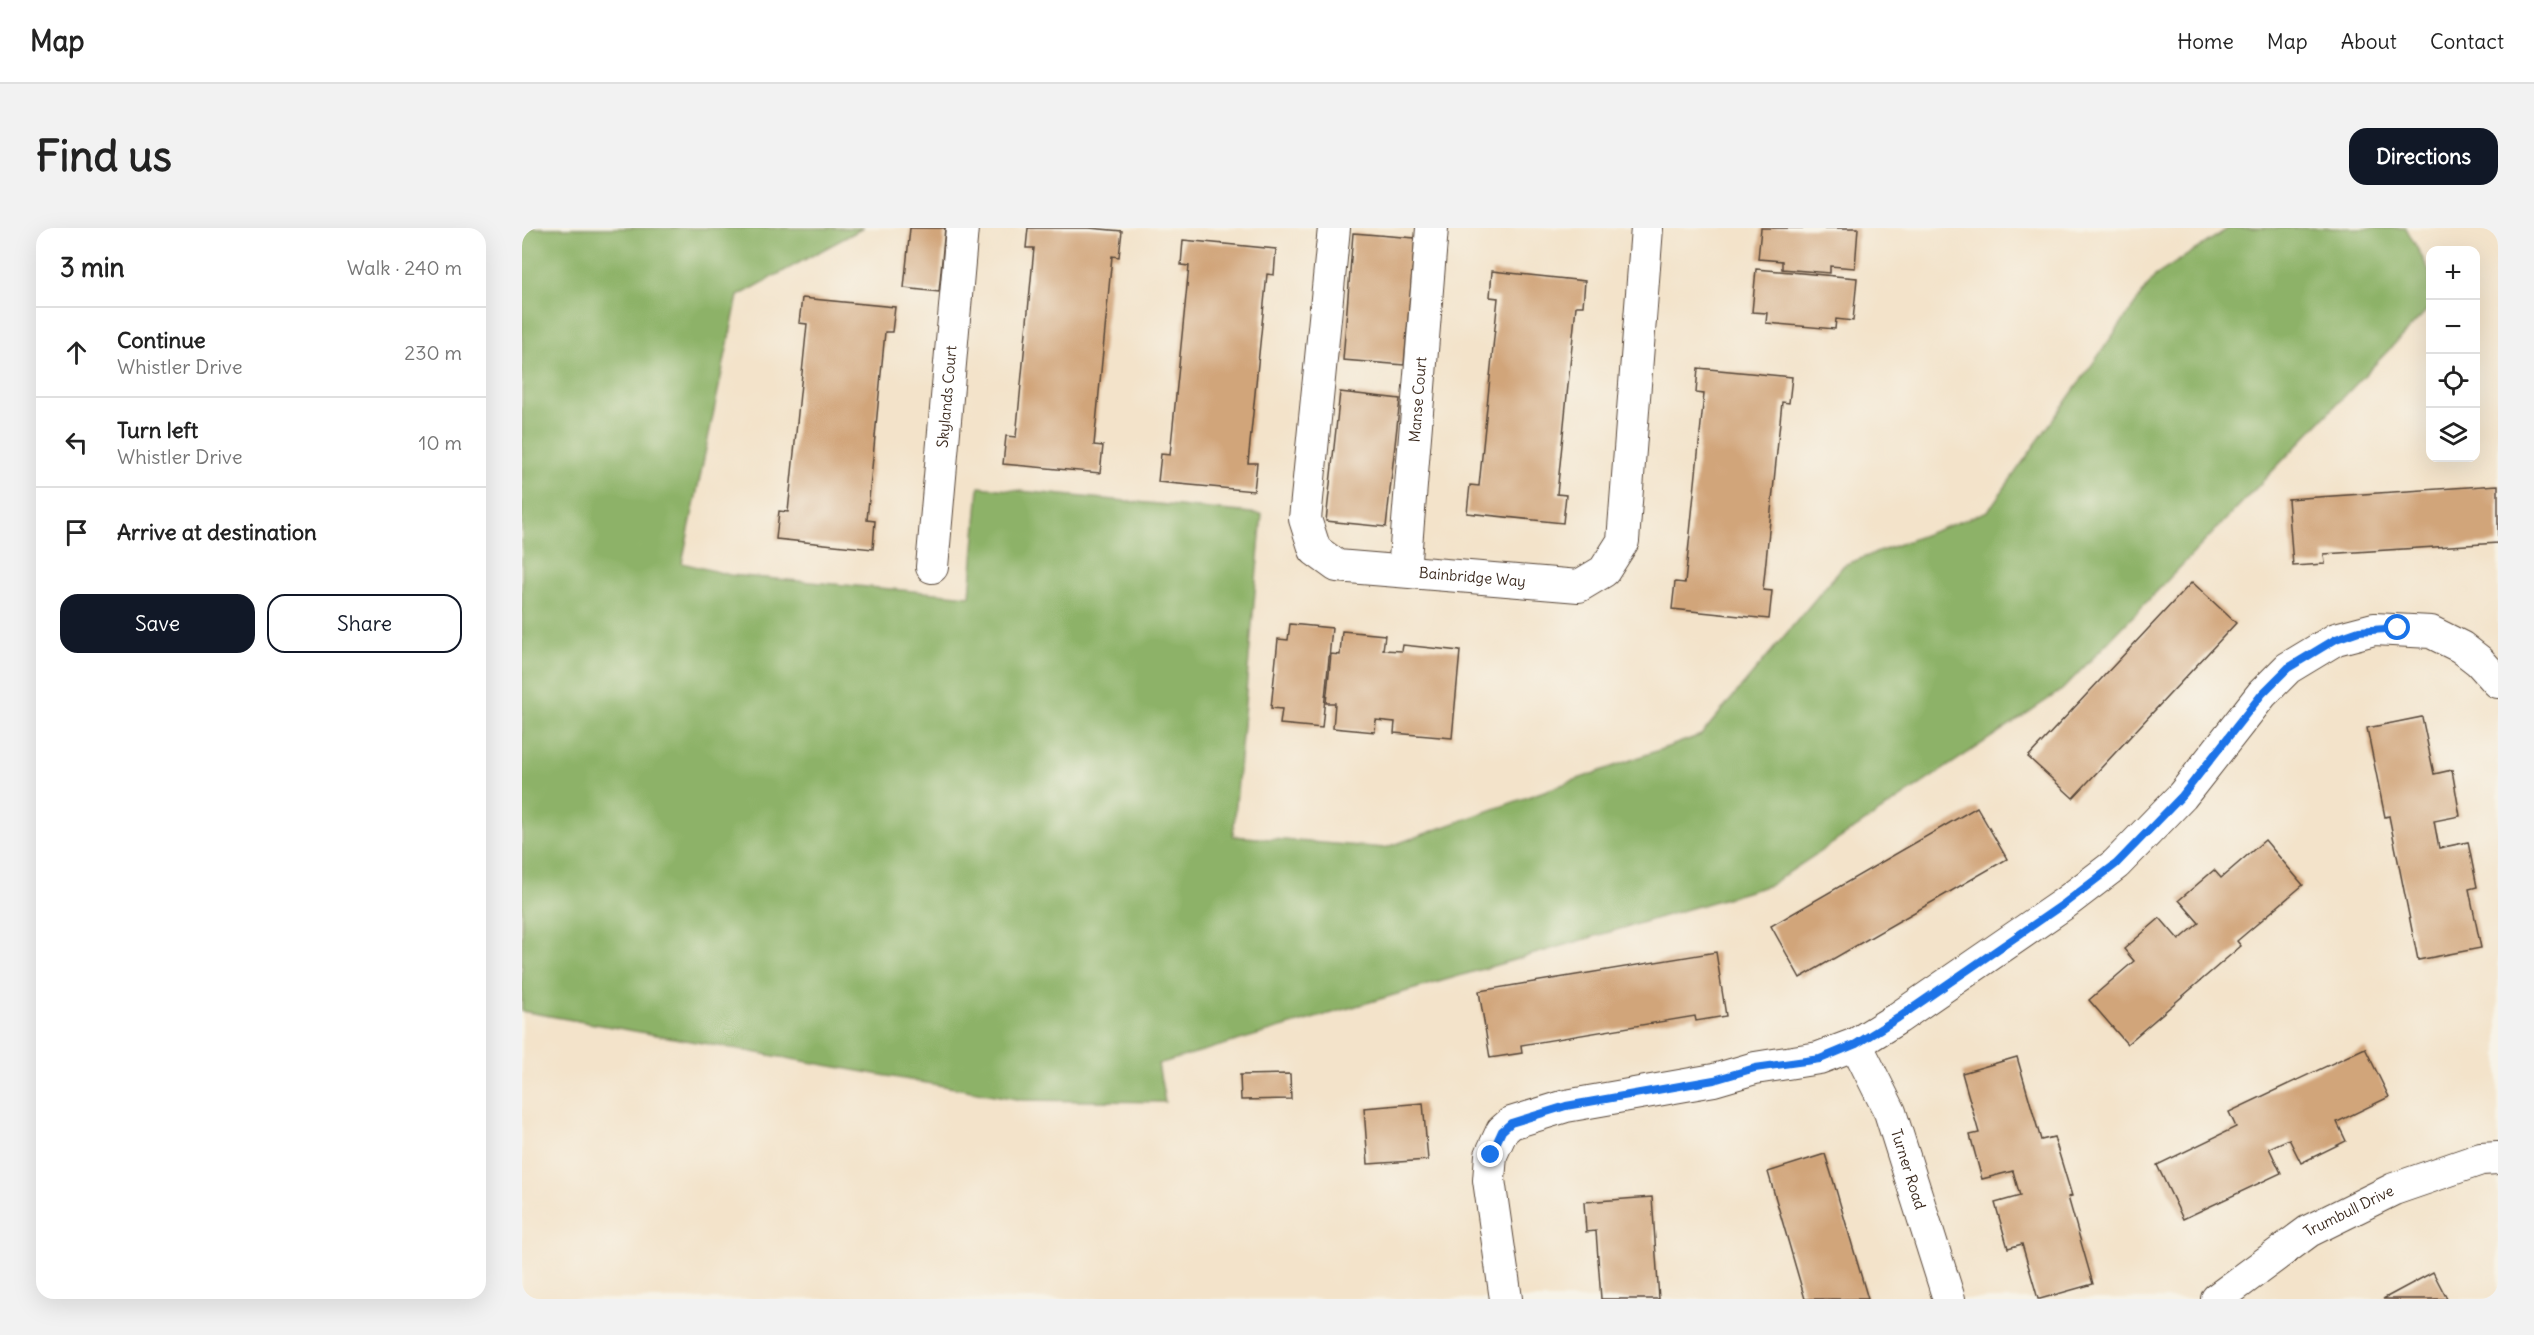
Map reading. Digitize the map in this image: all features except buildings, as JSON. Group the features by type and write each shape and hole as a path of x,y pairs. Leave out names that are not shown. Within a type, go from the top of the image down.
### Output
{"street":[{"name":"Skylands Court","path":"932,567 962,228"},
{"name":"Bainbridge Way","path":"1334,228 1305,519 1315,550 1338,566 1579,586 1604,571 1623,541 1647,228"},
{"name":"Manse Court","path":"1404,571 1432,228"},
{"path":"1506,1299 1489,1180 1491,1155 1502,1131 1511,1123 1566,1106 1714,1080 1755,1068 1820,1059 1856,1044 1898,1018 2065,903 2116,864 2182,796 2262,694 2288,668 2336,639 2359,631 2398,628 2431,632 2461,647 2480,661 2498,682"},
{"name":"Turner Road","path":"1856,1044 1890,1112 1949,1299"},
{"name":"Trumbull Drive","path":"2217,1299 2309,1231 2394,1189 2481,1159 2498,1158"}],"green space":[{"path":"522,228 863,228 738,296 682,563 730,575 970,596 979,487 1262,514 1233,836 1385,848 1701,735 1844,565 1988,511 2155,276 2229,228 2406,228 2426,265 2426,311 2062,690 1770,885 1158,1064 1165,1102 1022,1100 522,1011"}],"route":[{"path":"1491,1155 1502,1131 1511,1123 1566,1106 1714,1080 1755,1068 1820,1059 1856,1044 1898,1018 2065,903 2116,864 2182,796 2262,694 2288,668 2336,639 2359,631 2398,628"}]}
